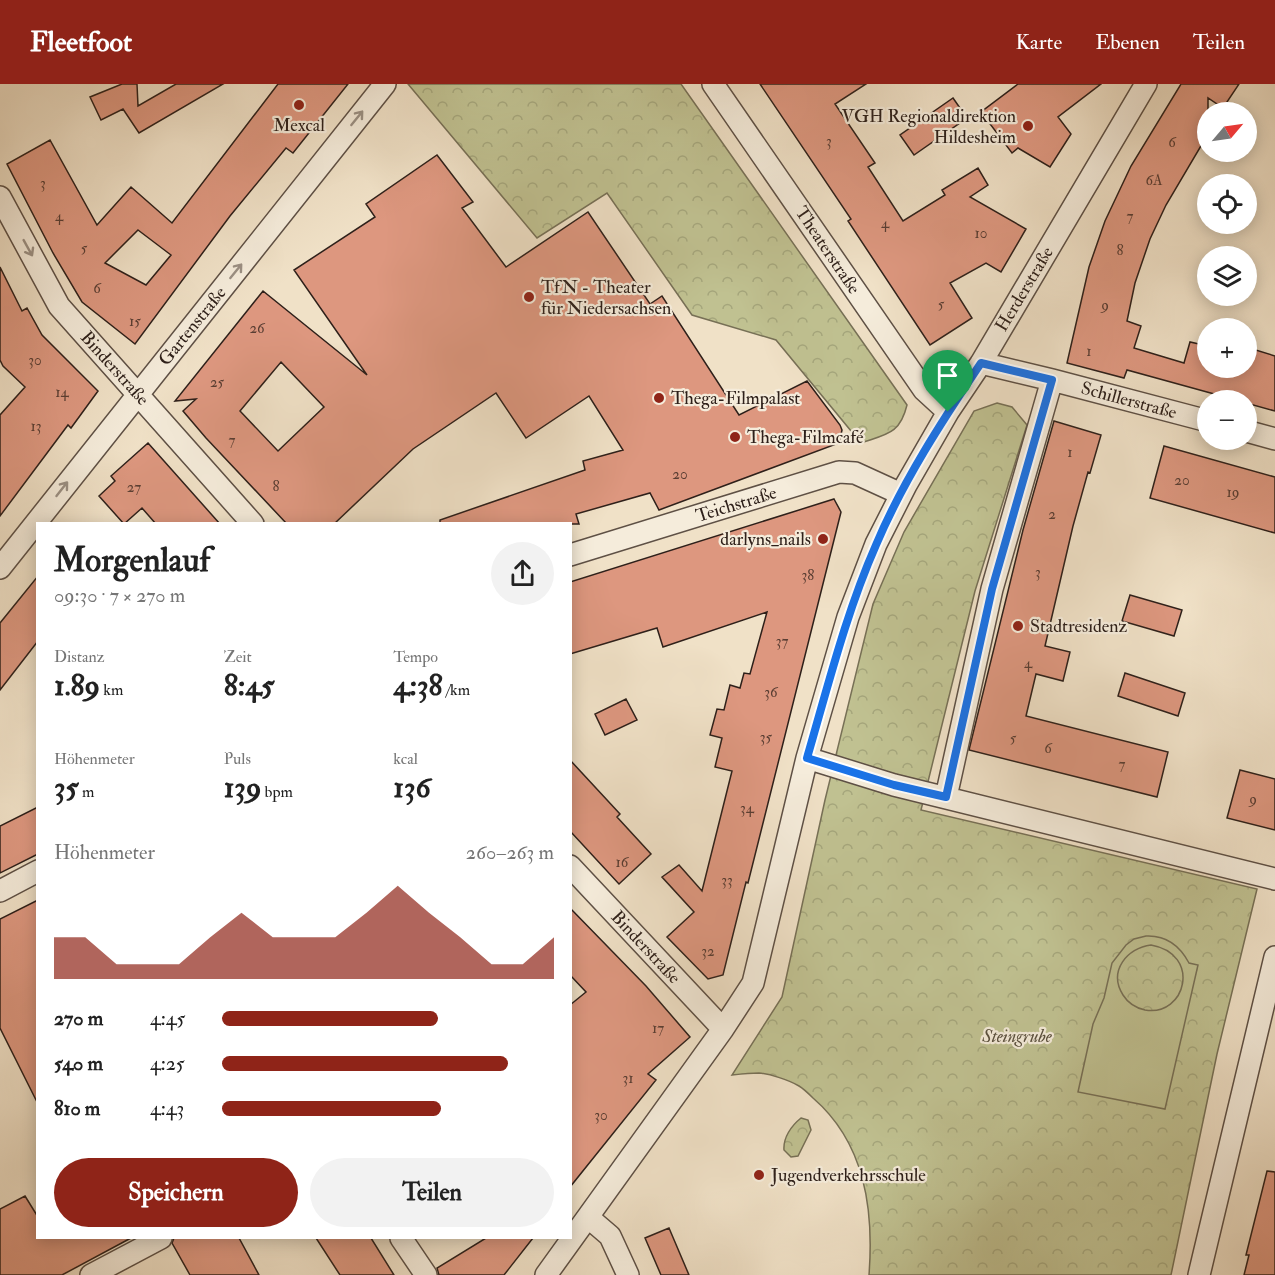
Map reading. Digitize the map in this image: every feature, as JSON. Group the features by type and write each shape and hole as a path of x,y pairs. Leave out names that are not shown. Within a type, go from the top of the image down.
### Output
{"street":[{"name":"Gartenstraße","path":"36,522 385,84"},
{"name":"Theaterstraße","path":"713,84 924,390 948,412"},
{"name":"Herderstraße","path":"901,494 1146,84"},
{"name":"Binderstraße","path":"0,197 59,306 251,522"},
{"name":"Schillerstraße","path":"981,363 1197,418"},
{"path":"946,797 992,589 1052,380"},
{"path":"1257,434 1275,439"},
{"name":"Teichstraße","path":"572,554 839,472 855,473 901,494"},
{"path":"546,1275 723,1029 753,983 807,758 848,617 876,544 901,494"},
{"name":"Gartenstraße","path":"0,568 36,522"},
{"path":"807,758 894,785 1275,879"},
{"name":"Binderstraße","path":"572,868 723,1029"},
{"path":"0,891 36,872"},
{"path":"1199,1275 1275,957"},
{"path":"589,1218 610,1236 628,1275"},
{"path":"92,1275 159,1239"},
{"path":"402,1239 426,1275"}],"green space":[{"path":"408,84 681,84 907,405 901,422 891,432 861,443 776,340 692,315 607,193 537,238"},
{"name":"Steingrube","path":"997,403 1012,407 1027,425 975,591 921,810 1257,889 1217,1054 1171,1275 869,1275 870,1226 862,1179 855,1156 831,1116 795,1084 763,1074 732,1075 782,997 825,800 873,604 904,532 974,411"},
{"path":"1146,936 1160,937 1177,947 1189,963 1198,965 1165,1109 1078,1092 1093,1024 1104,998 1112,963 1126,945 1134,939","holes":["1151,945 1167,951 1177,960 1182,971 1182,984 1178,995 1170,1004 1159,1010 1138,1008 1125,998 1119,986 1118,977 1122,962 1142,947"]},
{"path":"801,1118 808,1120 811,1130 798,1156 791,1157 784,1150 786,1137"}],"building":[{"path":"122,84 137,84 138,106 176,84 223,84 139,133 123,109 101,120 90,97"},
{"path":"278,84 348,84 293,153 286,148 230,216 135,344 82,302 53,253 7,164 50,140 97,225 131,187 172,223","holes":["138,230 171,255 146,285 105,263"]},
{"path":"760,84 866,84 835,104 875,163 868,167 903,221 945,195 942,190 978,168 988,185 970,197 1026,229 1001,272 986,263 950,283 972,318 930,345 848,221 851,219"},
{"name":"VGH Regionaldirektion Hildesheim","path":"1018,84 1101,84 1058,117 1071,134 1050,167 1018,148 1012,153 981,112"},
{"path":"1181,84 1239,84 1227,102 1214,102 1208,98 1208,102 1197,102 1197,153 1166,205 1150,239 1135,283 1127,321 1141,326 1134,348 1184,363 1190,342 1197,344 1197,378 1257,378 1257,350 1275,356 1275,411 1257,406 1257,390 1200,390 1127,370 1124,378 1067,363 1089,267 1105,221 1131,166"},
{"path":"953,98 967,118 914,155 900,135"},
{"path":"437,155 473,202 462,208 506,267 588,212 650,304 662,296 739,415 807,381 840,425 842,430 839,443 659,510 650,493 576,514 579,524 572,524 572,522 440,522 440,520 585,470 583,461 623,450 589,396 526,438 496,393 413,449 336,522 285,522 183,411 196,399 175,401 263,291 367,375 294,270 375,217 366,204","holes":["281,362 324,407 278,451 240,411"]},
{"path":"0,267 22,311 27,308 42,335 98,391 71,428 68,425 0,516 0,415 25,387 3,366 0,360"},
{"path":"1054,421 1101,435 1073,526 1045,646 1070,652 1063,681 1036,674 1026,716 1168,752 1157,797 969,750 1023,530"},
{"path":"148,443 218,522 154,522 142,508 126,522 122,522 99,496 115,481 111,476"},
{"path":"1164,446 1275,477 1275,533 1150,498"},
{"path":"834,499 841,512 723,975 708,979 667,937 694,912 662,877 679,865 702,891 732,771 715,767 722,738 710,735 717,709 724,710 730,685 740,688 744,673 750,674 767,612 663,647 657,628 572,653 572,581"},
{"path":"36,578 36,644 0,690 0,623"},
{"path":"1130,595 1182,610 1174,636 1122,621"},
{"path":"1125,673 1185,693 1178,716 1118,696"},
{"path":"626,699 637,720 605,735 595,714"},
{"path":"572,762 620,814 617,817 651,854 619,884 572,833"},
{"path":"1240,770 1275,779 1275,830 1227,818"},
{"path":"36,808 36,855 0,873 0,826"},
{"path":"36,901 36,1100 0,1028 0,919"},
{"path":"572,910 646,986 690,1037 648,1074 656,1080 572,1185 572,1003 586,992 572,977"},
{"path":"1267,1171 1275,1172 1275,1275 1244,1275 1249,1255 1246,1255"},
{"path":"25,1196 36,1214 36,1239 129,1239 62,1275 0,1275 0,1209"},
{"path":"669,1228 689,1275 661,1275 645,1238"},
{"path":"174,1239 240,1239 259,1275 190,1275 172,1243"},
{"path":"317,1239 372,1239 394,1275 340,1275"},
{"path":"484,1239 532,1239 504,1275 439,1275 437,1268"}],"place":[{"name":"Mexcal","path":"299,105"},
{"name":"VGH Regionaldirektion Hildesheim","path":"1028,126"},
{"name":"TfN - Theater für Niedersachsen","path":"529,297"},
{"name":"Thega-Filmpalast","path":"659,398"},
{"name":"Thega-Filmcafé","path":"735,437"},
{"name":"darlyns_nails","path":"823,539"},
{"name":"Stadtresidenz","path":"1018,626"},
{"name":"Jugendverkehrsschule","path":"759,1175"}],"route":[{"path":"981,363 1052,380 992,589 946,797 894,785 807,758 848,617 876,544 906,485 948,412 981,363"}]}
